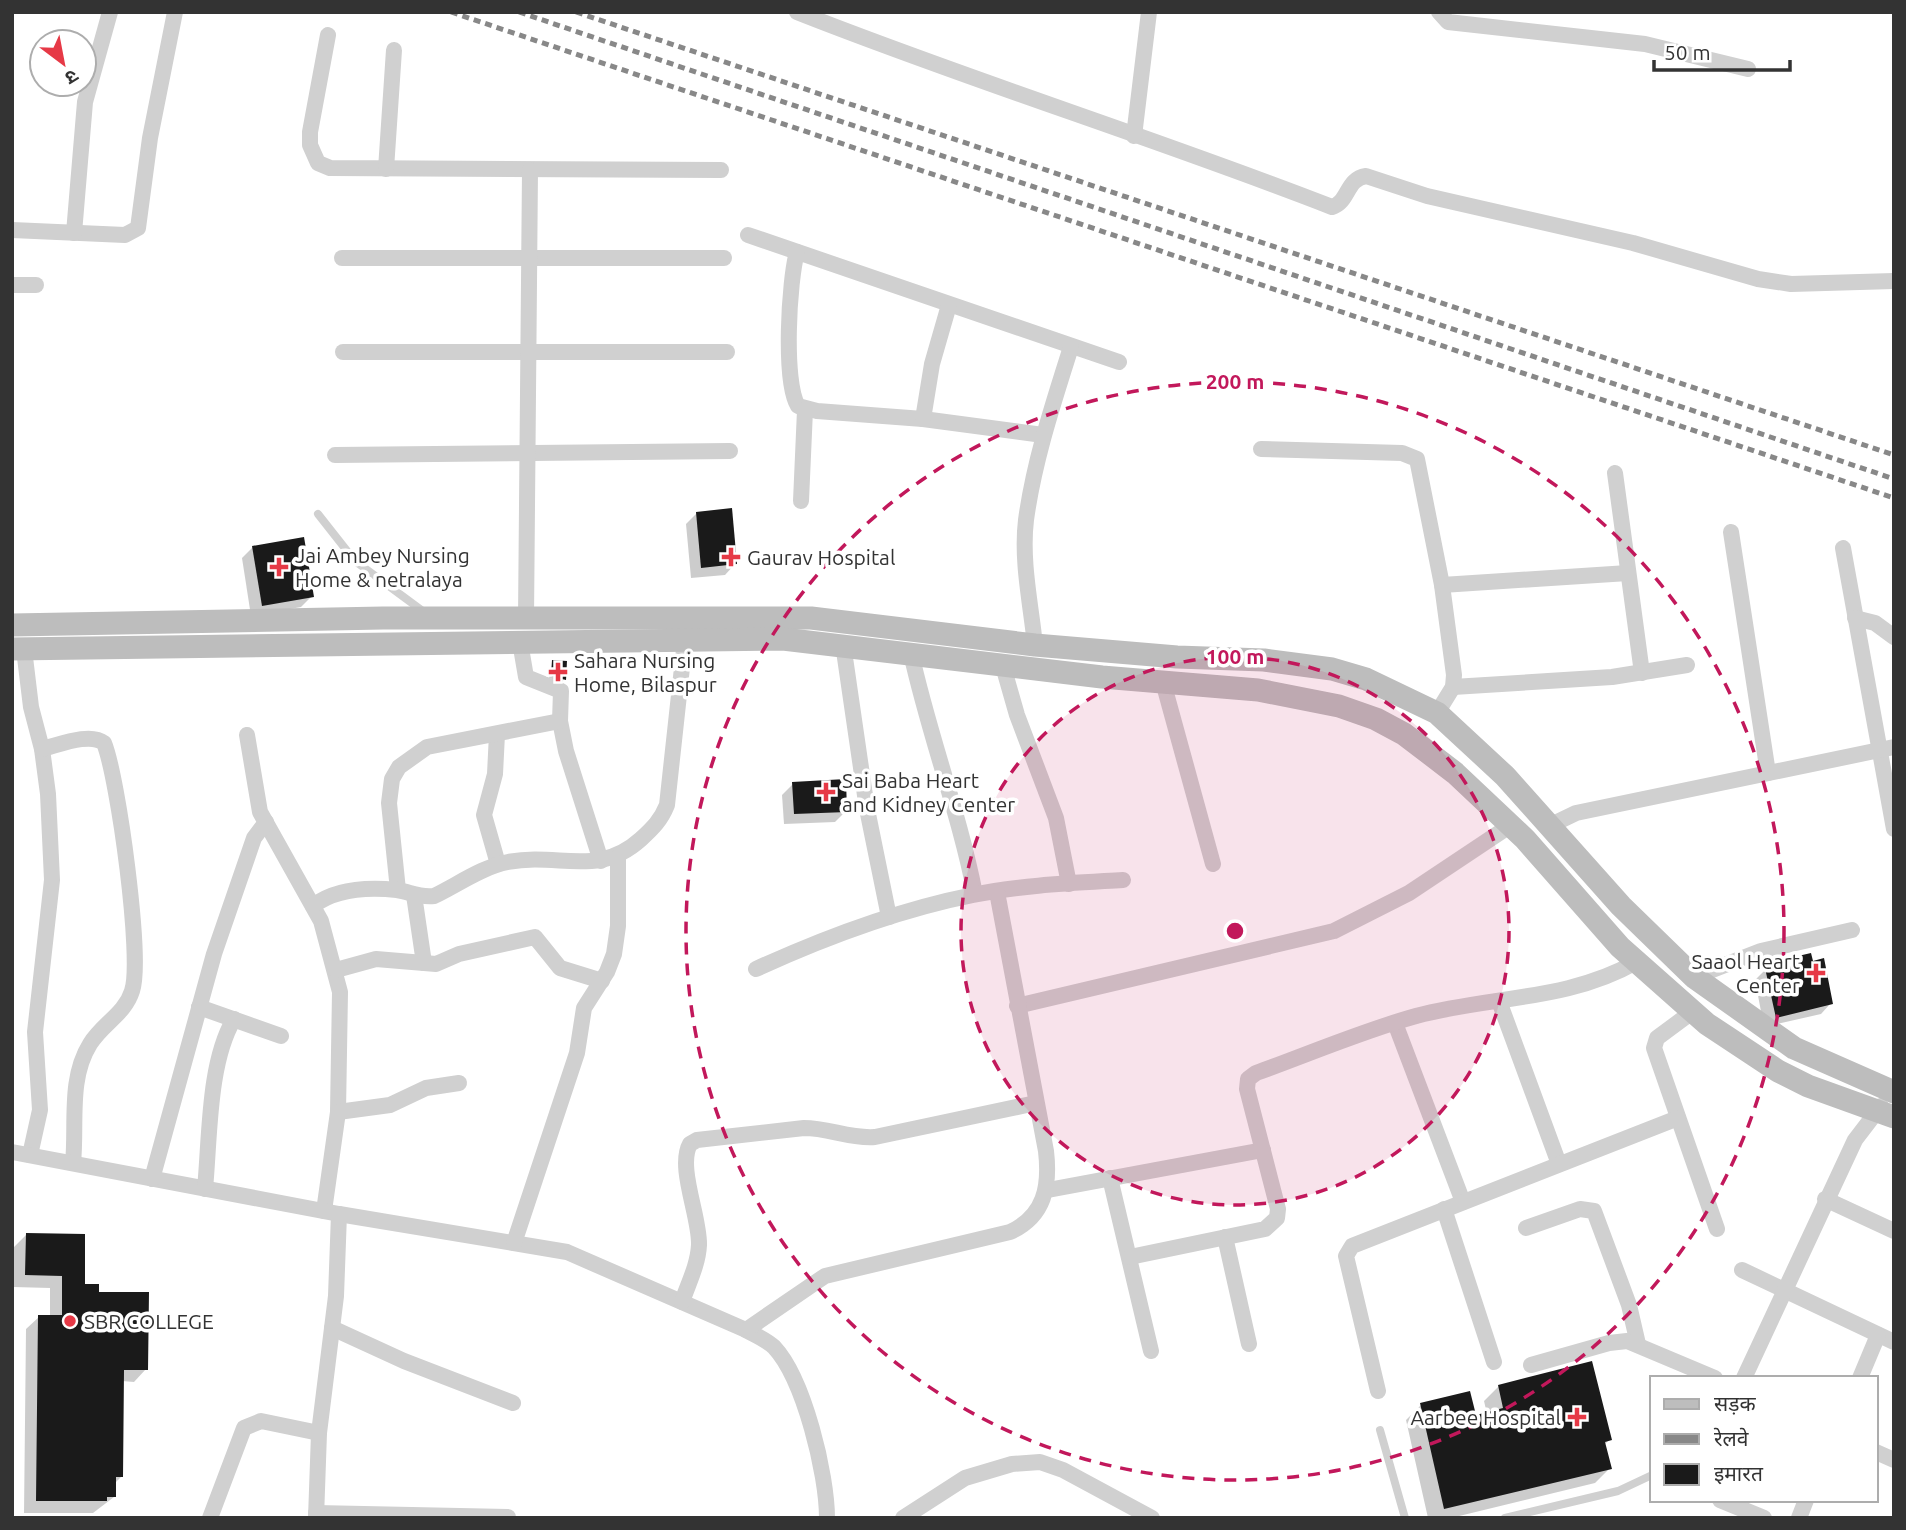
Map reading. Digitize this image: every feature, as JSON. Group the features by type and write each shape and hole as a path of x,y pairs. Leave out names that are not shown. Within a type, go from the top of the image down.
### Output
{"main road":[{"path":"12,625 432,618 811,618 1035,645 1177,657 1297,662 1366,679 1437,713 1505,776 1620,906 1694,977 1794,1048 1894,1093"},
{"path":"554,642 555,618"},
{"path":"18,649 783,639 843,644 1003,666 1300,696 1376,719 1404,734 1455,773 1511,825 1590,916 1636,962 1692,1012 1743,1051 1778,1071 1885,1114"}],"street":[{"path":"74,233 85,102 110,12"},
{"path":"12,230 125,235 138,228 150,138 175,12"},
{"path":"797,12 894,50 1244,173 1332,207 1342,201 1351,183 1366,176 1427,196 1633,243 1758,279 1791,284 1894,281"},
{"path":"1135,136 1149,12"},
{"path":"1439,12 1448,22 1645,44 1748,69"},
{"path":"328,35 310,132 313,156 318,163 330,168 721,170"},
{"path":"386,169 394,50"},
{"path":"526,618 530,170"},
{"path":"748,235 1119,362"},
{"path":"797,252 789,292 791,387 798,406 805,410 923,419 1043,435"},
{"path":"342,258 724,258"},
{"path":"12,285 36,285"},
{"path":"923,419 932,364 948,304"},
{"path":"1035,645 1025,551 1026,522 1043,435 1071,347"},
{"path":"342,352 727,352"},
{"path":"801,502 805,410"},
{"path":"1261,449 1411,454 1420,465 1442,585 1454,675 1452,687 1437,713"},
{"path":"335,454 730,450"},
{"path":"1615,473 1643,673"},
{"path":"1731,532 1768,773"},
{"path":"1843,548 1855,618 1886,749 1894,829"},
{"path":"1442,585 1628,573"},
{"path":"1855,618 1875,623 1894,637"},
{"path":"313,906 338,892 406,892 434,896 498,864 527,859 601,861 618,857 654,826 667,805 685,640"},
{"path":"520,642 526,677 561,691 560,721 578,792 601,861"},
{"path":"843,644 867,809 889,917"},
{"path":"18,649 42,749 48,794 52,894 36,1032 40,1110 30,1155"},
{"path":"911,653 929,730 964,836 975,894"},
{"path":"1452,687 1643,673 1687,665"},
{"path":"1003,666 1017,715 1056,818 1069,884"},
{"path":"1163,682 1213,864"},
{"path":"424,963 406,892 389,803 392,779 399,767 427,747 497,734 523,726 560,721"},
{"path":"497,734 495,774 484,815 486,831 498,864"},
{"path":"247,735 256,799 313,906 337,970 340,992 341,1061 331,1213 332,1328 319,1433 316,1515 508,1517"},
{"path":"42,749 89,738 99,739 104,743 125,850 132,930 134,988 120,1012 90,1044 78,1071 73,1163"},
{"path":"1549,826 1576,813 1886,749"},
{"path":"152,1179 199,1007 244,862 254,838 266,822"},
{"path":"1017,1006 1334,930 1409,893 1511,825"},
{"path":"514,1243 577,1053 582,1015 614,954 618,926 618,857"},
{"path":"756,968 824,938 975,894 1123,880"},
{"path":"746,1330 825,1276 1010,1232 1024,1226 1033,1217 1048,1190 1046,1151 997,892"},
{"path":"1694,977 1761,951 1852,930"},
{"path":"337,970 376,959 444,962 459,954 535,937 560,968 602,981"},
{"path":"1130,1257 1265,1229 1277,1218 1278,1209 1247,1089 1248,1079 1395,1023 1499,1001 1569,990 1605,979 1636,962"},
{"path":"1499,1001 1559,1164"},
{"path":"199,1007 281,1035"},
{"path":"1692,1012 1657,1038 1654,1048 1717,1229"},
{"path":"205,1189 216,1060 222,1038 234,1019"},
{"path":"1395,1023 1463,1202"},
{"path":"338,1112 390,1105 426,1088 460,1083"},
{"path":"1745,1376 1825,1199 1855,1140 1885,1114 1894,1093"},
{"path":"682,1302 699,1246 685,1161 690,1144 697,1140 804,1128 820,1128 862,1138 875,1137 1036,1103"},
{"path":"1378,1391 1348,1267 1347,1250 1359,1242 1678,1118"},
{"path":"1048,1190 1262,1150"},
{"path":"12,1152 331,1213 567,1252 746,1330 772,1345 785,1362 797,1387 820,1460 827,1492 827,1518"},
{"path":"1110,1178 1151,1351"},
{"path":"1825,1199 1894,1231"},
{"path":"1444,1209 1494,1362"},
{"path":"1526,1228 1580,1209 1594,1211 1629,1305 1638,1344"},
{"path":"1225,1237 1249,1344"},
{"path":"1742,1270 1894,1342"},
{"path":"332,1328 404,1361 513,1404"},
{"path":"1861,1376 1878,1335"},
{"path":"1531,1365 1609,1343 1627,1341 1710,1376"},
{"path":"210,1518 244,1428 261,1422 319,1433"},
{"path":"1878,1453 1894,1460"},
{"path":"902,1518 965,1478 1012,1464 1040,1462 1063,1470 1152,1518"},
{"path":"1725,1502 1764,1518"}],"lane":[{"path":"318,514 355,561 432,618"},
{"path":"1380,1430 1405,1518"},
{"path":"1505,1518 1618,1491 1650,1476"}],"building":[{"path":"732,508 737,564 701,568 696,512"},
{"path":"304,537 314,597 262,606 252,546"},
{"path":"552,660 567,661 566,680 551,676"},
{"path":"846,779 847,812 794,814 792,782"},
{"path":"1811,953 1813,961 1824,958 1833,1004 1776,1018 1765,968 1798,961 1798,956"},
{"path":"26,1233 85,1234 85,1284 99,1284 99,1292 149,1292 148,1370 124,1370 123,1477 116,1477 116,1497 107,1497 107,1501 36,1501 38,1315 62,1315 62,1276 25,1275"},
{"path":"1592,1361 1612,1440 1605,1442 1612,1469 1444,1509 1420,1403 1470,1391 1476,1415 1503,1408 1498,1385"}],"railway":[{"path":"451,12 1894,498"},
{"path":"519,12 1894,479"},
{"path":"576,12 1894,455"}],"place":[{"name":"Gaurav Hospital","path":"731,557"},
{"name":"Jai Ambey Nursing Home & netralaya","path":"279,567"},
{"name":"Sahara Nursing Home, Bilaspur","path":"558,672"},
{"name":"Sai Baba Heart and Kidney Center","path":"826,792"},
{"name":"Saaol Heart Center","path":"1816,973"},
{"name":"SBR COLLEGE","path":"70,1321"},
{"name":"Aarbee Hospital","path":"1577,1417"}]}
